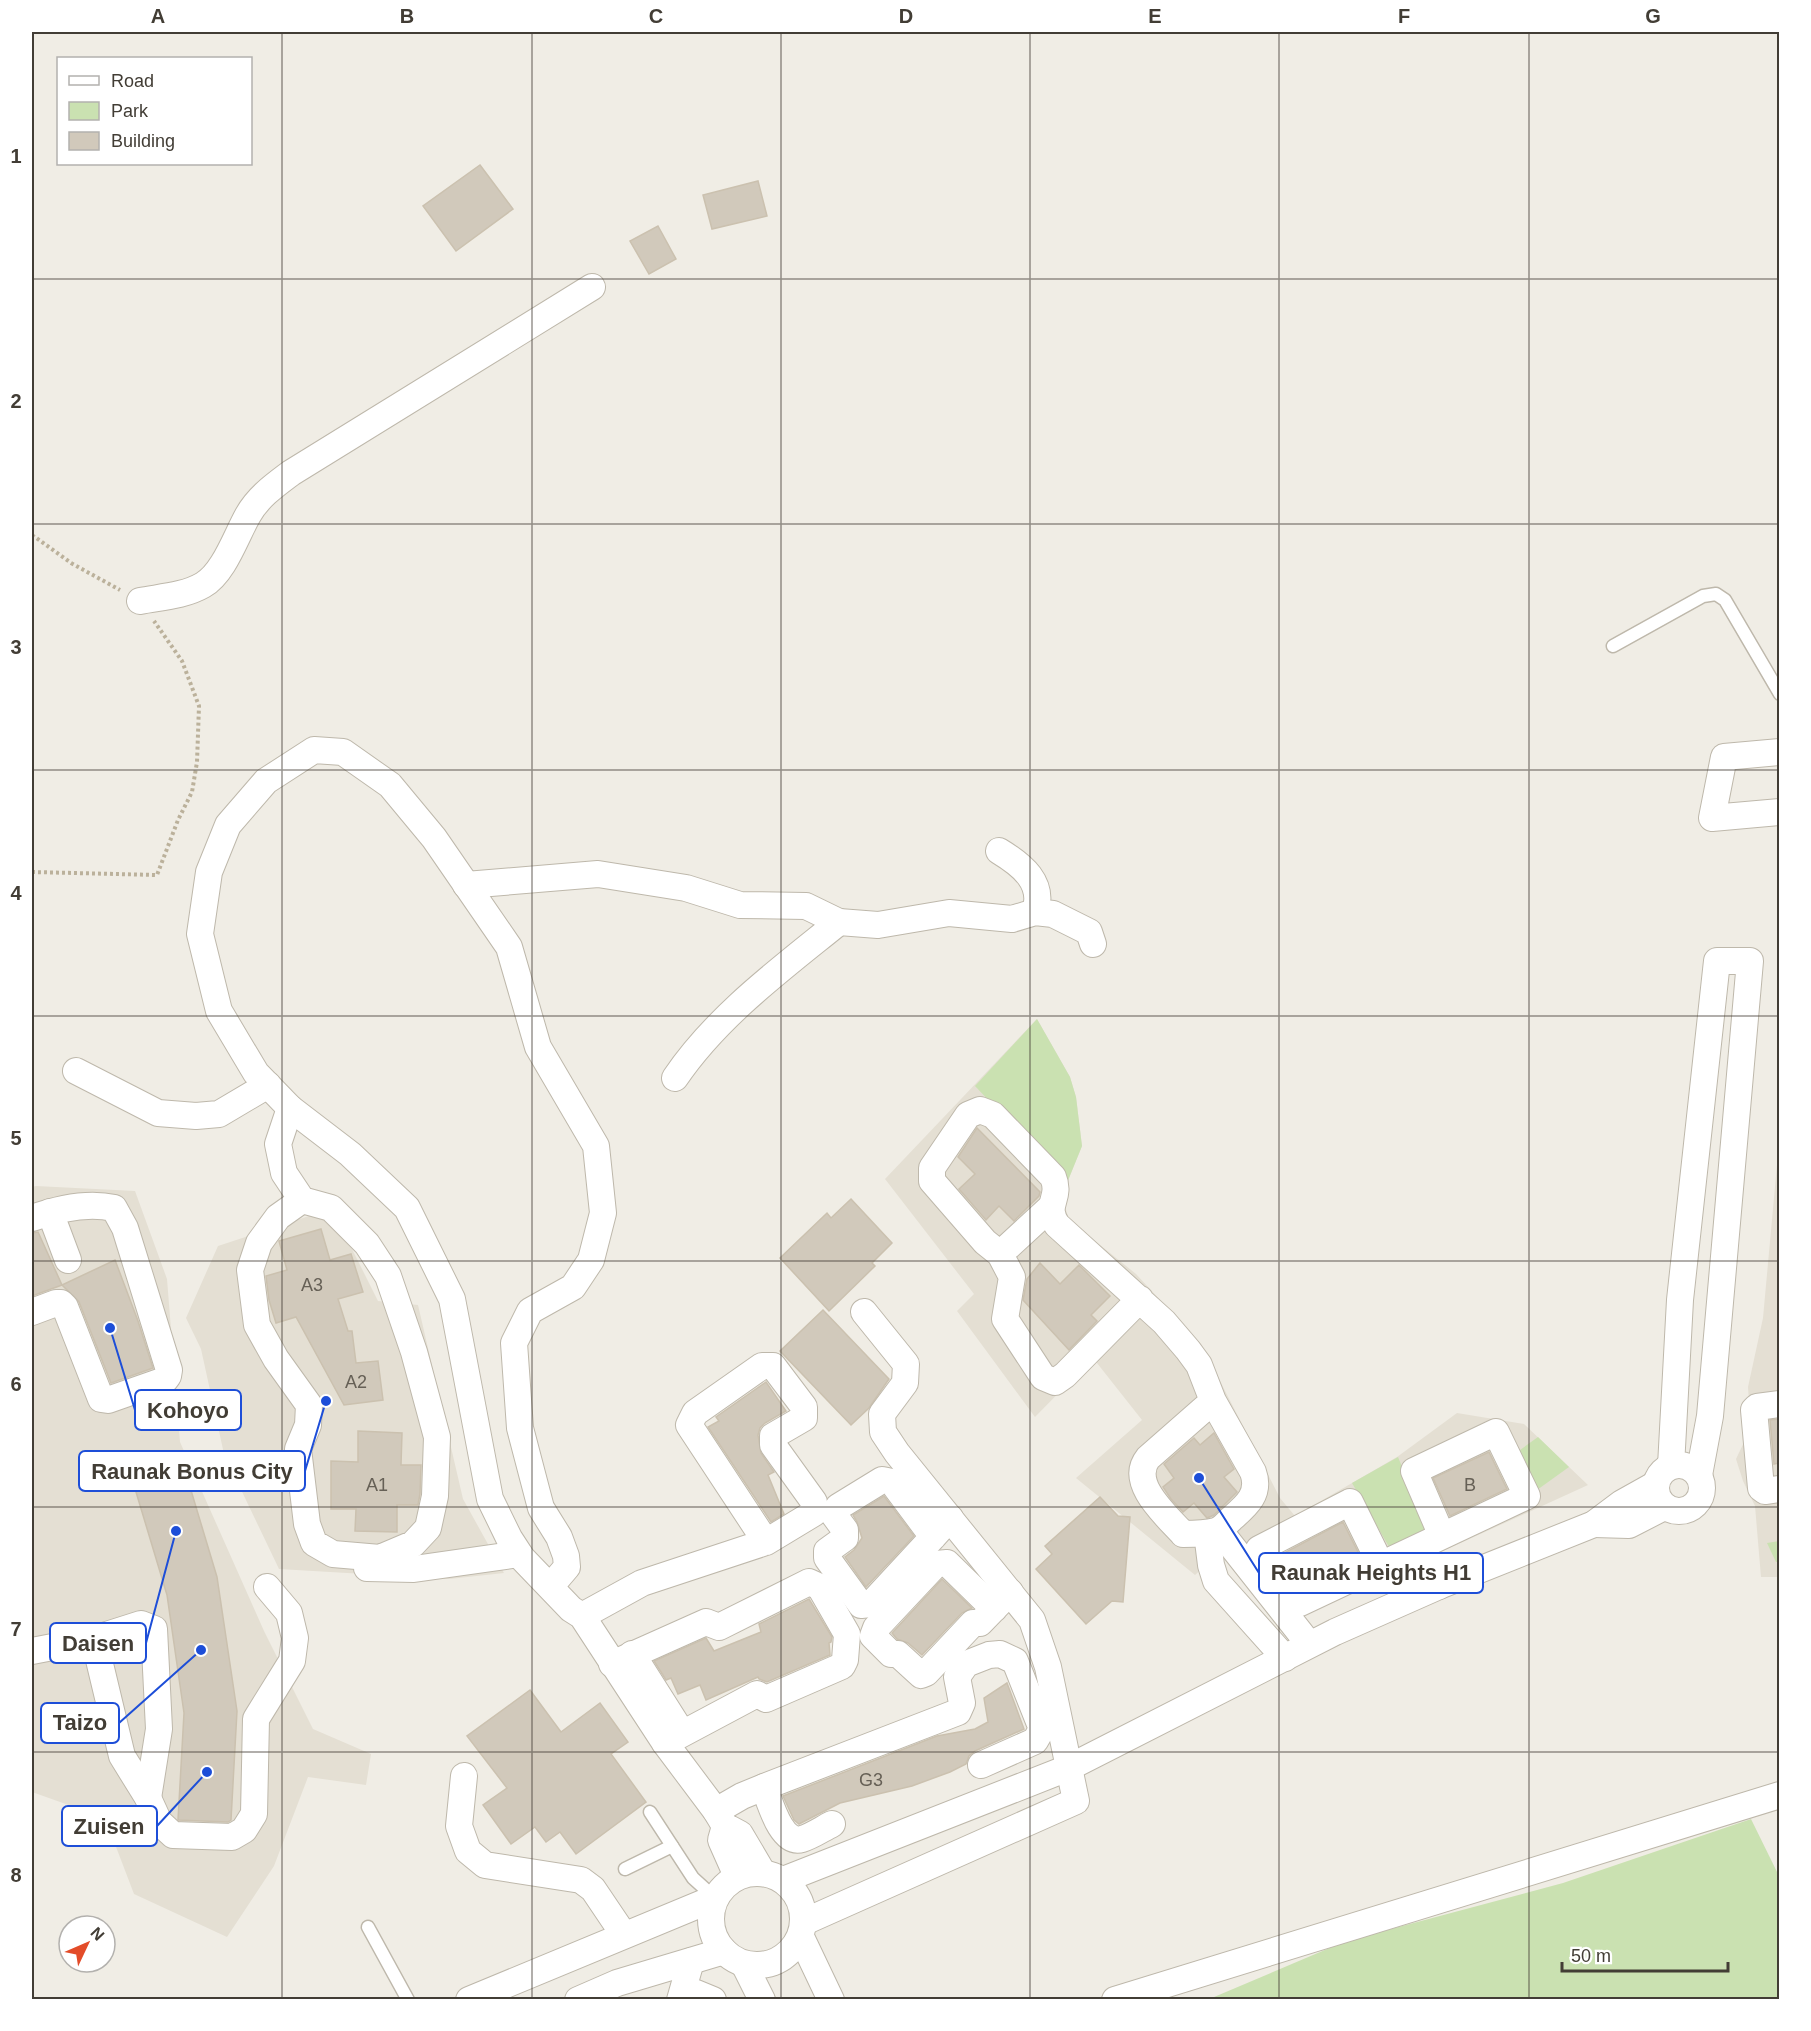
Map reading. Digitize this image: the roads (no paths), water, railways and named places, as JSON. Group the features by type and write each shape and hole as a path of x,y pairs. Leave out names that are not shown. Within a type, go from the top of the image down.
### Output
{"street":[{"path":"140,601 187,592 205,584 221,566 249,513 269,489 291,473 592,287"},
{"path":"550,1587 567,1567 566,1556 559,1537 541,1508 520,1428 514,1344 530,1311 573,1287 591,1260 603,1213 596,1146 538,1047 509,947 434,838 390,785 343,752 314,750 267,781 228,825 209,872 201,934 219,1011 256,1073 290,1108 350,1154 407,1208 452,1299 490,1499 509,1538 519,1554 550,1587 571,1609 582,1616 622,1659 674,1738 720,1818 740,1834 773,1877"},
{"path":"1779,752 1724,757 1712,818 1779,812"},
{"path":"999,851 1020,863 1033,882 1039,900 1035,912"},
{"path":"466,885 598,874 686,888 740,905 806,906 839,922 878,925 949,913 1012,919 1035,912 1053,914 1089,932 1093,944"},
{"path":"675,1078 687,1060 755,990 839,922"},
{"path":"1717,961 1750,961 1710,1416 1699,1475 1703,1489 1698,1503 1685,1511 1677,1512 1664,1486 1680,1300 1717,961"},
{"path":"76,1071 158,1113 196,1116 219,1114 268,1085"},
{"path":"290,1108 278,1144 284,1173 302,1200 331,1208 367,1244 388,1276 414,1352 437,1437 435,1496 429,1528 413,1544 380,1558 333,1554 314,1543 307,1524 298,1449 308,1425 309,1404 276,1359 257,1325 250,1270 259,1244 278,1217 302,1200"},
{"path":"1140,1299 1065,1375 1055,1382 1043,1377 1005,1319 1012,1278 1000,1254 985,1242 932,1181 932,1168 968,1115 980,1110 993,1115 1053,1177 1056,1193 1051,1207 1051,1216 1057,1225 1140,1299 1164,1322 1199,1365 1213,1401 1256,1479 1254,1495 1249,1503 1213,1531 1183,1534 1145,1490 1142,1470 1148,1458 1213,1401"},
{"path":"32,1312 56,1303 61,1303 65,1307 101,1399 108,1400 165,1380 168,1376 169,1370 125,1228 114,1208 99,1205 41,1215 68,1260"},
{"path":"1000,1254 1051,1207"},
{"path":"864,1312 906,1364 905,1383 882,1414 883,1432 897,1453 950,1518 1002,1600"},
{"path":"582,1616 642,1584 766,1542 814,1513 814,1502 773,1445 773,1436 804,1418 804,1407 773,1366 762,1365 694,1413 689,1425 766,1542"},
{"path":"1779,1404 1757,1407 1754,1410 1761,1488 1765,1491 1779,1489"},
{"path":"1381,1565 1350,1502 1258,1549 1300,1603 1431,1542 1527,1496 1496,1432 1414,1471 1431,1542 1439,1586"},
{"path":"773,1877 1068,1768 1335,1632 1439,1586 1594,1524 1622,1503 1664,1486 1687,1466 1699,1475"},
{"path":"933,1537 892,1482 882,1480 838,1507 834,1515 845,1530 845,1538 827,1551 827,1558 861,1605 871,1604 933,1537 950,1518"},
{"path":"1213,1531 1310,1644"},
{"path":"1213,1531 1211,1565 1216,1581 1285,1658"},
{"path":"367,1568 414,1569 519,1554"},
{"path":"578,2000 617,1983 691,1960 734,1957 758,1966 771,1964 789,1953 802,1930 1076,1801 1045,1658 1032,1620 947,1563 936,1564 876,1628 873,1636 891,1654 898,1654 921,1675 926,1673 973,1623 980,1623 1002,1600"},
{"path":"622,1659 706,1622 719,1627 809,1582 820,1587 847,1634 846,1660 842,1666 766,1699 757,1694 674,1738"},
{"path":"87,1640 122,1756 148,1797 159,1822 173,1835 232,1837 244,1830 254,1814 256,1719 292,1661 295,1638 289,1613 267,1587"},
{"path":"1315,1596 1335,1632"},
{"path":"32,1651 87,1640 141,1624 154,1629 159,1730 148,1797"},
{"path":"87,1640 103,1751"},
{"path":"737,1876 721,1840 720,1818 742,1796 958,1712 962,1703 957,1677 966,1664 989,1655 1000,1654 1015,1661 1042,1729 1035,1741 981,1765"},
{"path":"464,1776 459,1826 468,1851 485,1865 582,1880 593,1889 624,1935"},
{"path":"764,1786 783,1832 792,1839 801,1839 832,1824"},
{"path":"1115,2000 1779,1796"},
{"path":"762,2000 734,1957 715,1940 711,1926 711,1912 715,1899 724,1886 737,1876 752,1872 773,1877 795,1891 802,1906 802,1930 831,2000"},
{"path":"469,2000 715,1899"},
{"path":"691,1960 681,1996 696,1993 713,2000"}],"lane":[{"path":"1613,646 1703,596 1716,594 1725,600 1779,694"},
{"path":"650,1812 693,1878 715,1899"},
{"path":"625,1869 672,1846"},
{"path":"368,1927 408,2000"}],"place":[{"name":"Kohoyo","path":"110,1328"},
{"name":"Raunak Bonus City","path":"326,1401"},
{"name":"Raunak Heights H1","path":"1199,1478"},
{"name":"Daisen","path":"176,1531"},
{"name":"Taizo","path":"201,1650"},
{"name":"Zuisen","path":"207,1772"}]}
